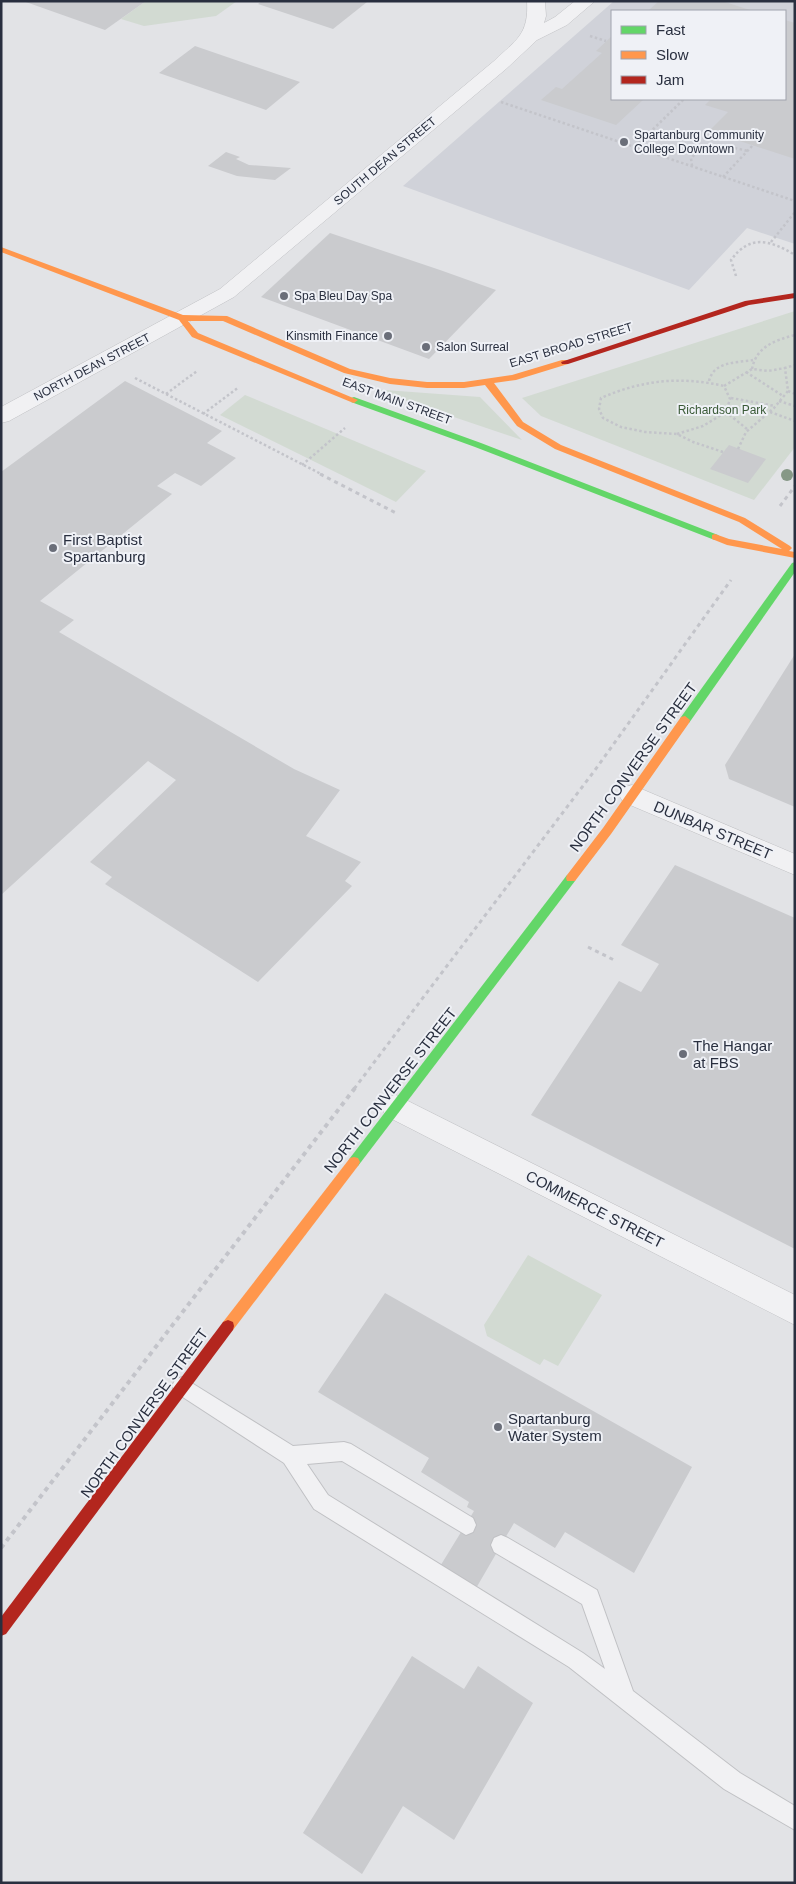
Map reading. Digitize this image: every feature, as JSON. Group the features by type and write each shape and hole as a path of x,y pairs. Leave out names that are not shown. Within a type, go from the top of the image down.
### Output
{"street":[{"path":"531,36 537,16 536,1"},
{"name":"SOUTH DEAN STREET","path":"182,318 227,293 500,65 531,36 561,21 586,1"},
{"name":"EAST MAIN STREET","path":"1,249 182,318 195,336 322,388 478,445 727,542 795,554"},
{"name":"EAST BROAD STREET","path":"182,318 224,318 347,371 390,381 427,386 464,385 534,372 748,304 795,295"},
{"name":"NORTH DEAN STREET","path":"1,416 182,318"},
{"name":"EAST MAIN STREET","path":"488,382 520,424 558,447 742,520 795,554"},
{"name":"NORTH CONVERSE STREET","path":"1,1629 65,1546 182,1386 538,922 632,795 795,565"},
{"name":"DUNBAR STREET","path":"632,795 795,865"},
{"name":"COMMERCE STREET","path":"396,1107 795,1311"}],"lane":[{"path":"182,1386 290,1456 322,1502 576,1660 732,1782 795,1819"},
{"path":"290,1456 344,1451 466,1525"},
{"path":"501,1545 590,1597 625,1698"}],"path":[{"path":"583,34 606,41"},
{"path":"495,100 795,201"},
{"path":"635,147 683,100"},
{"path":"723,177 753,145"},
{"path":"692,166 691,158 696,152 704,148 716,146 748,150"},
{"path":"771,242 795,212"},
{"path":"732,269 731,260 735,253 746,245 759,241 784,246 795,255"},
{"path":"752,369 753,360 763,347 782,338 795,335"},
{"path":"709,382 711,372 720,365 753,360"},
{"path":"724,386 752,369 768,371 795,365"},
{"path":"784,368 788,391"},
{"path":"166,394 197,371"},
{"path":"746,372 783,396"},
{"path":"132,377 398,514"},
{"path":"690,379 709,382 724,386 731,398 732,402 726,412 702,427 677,434 645,432 621,427 603,418 599,410 601,398 623,387 656,380 690,379"},
{"path":"203,414 240,386"},
{"path":"788,391 795,394"},
{"path":"738,449 740,440 748,429 770,412 788,391"},
{"path":"731,398 775,406"},
{"path":"779,401 795,406"},
{"path":"726,412 735,421 748,429"},
{"path":"770,412 795,421"},
{"path":"302,465 345,428"},
{"path":"677,434 692,442 724,452"},
{"path":"777,511 795,486"},
{"path":"1,1548 293,1171 566,810 656,688 731,580"},
{"path":"588,947 616,961"}],"shaded area":[{"name":"Spartanburg Community College Downtown","path":"614,1 795,1 795,244 747,228 689,290 403,186"}],"green space":[{"path":"146,1 237,1 216,16 144,26 121,19"},
{"name":"Richardson Park","path":"795,311 795,447 754,500 541,416 522,398"},
{"path":"371,389 480,397 522,440"},
{"path":"245,395 426,471 396,502 220,415"},
{"path":"528,1255 602,1295 558,1366 544,1359 540,1365 487,1336 484,1325"}],"building":[{"path":"23,1 146,1 105,30"},
{"path":"262,1 367,2 333,29 258,4"},
{"path":"659,1 722,1 750,10 649,10"},
{"path":"786,20 795,23 795,159 709,131 728,112 705,105 710,100 786,100"},
{"path":"611,37 611,100 643,100 616,125 541,100 556,87 562,89 602,53 596,51"},
{"path":"195,46 300,82 266,110 159,73"},
{"path":"226,152 240,157 236,159 249,165 291,168 275,180 237,176 208,166"},
{"path":"330,233 496,290 429,359 261,297"},
{"path":"125,381 222,431 207,443 236,458 201,486 175,473 157,486 172,494 40,601 74,620 59,632 294,769 340,790 306,836 361,862 345,881 352,886 258,982 105,884 112,877 90,862 176,780 148,761 1,895 1,472"},
{"path":"729,445 766,459 748,483 710,469"},
{"path":"795,654 795,807 729,779 725,765"},
{"name":"The Hangar at FBS","path":"675,865 795,918 795,1249 531,1115 619,981 641,992 659,964 621,945"},
{"name":"Spartanburg Water System","path":"385,1293 692,1467 634,1573 565,1532 555,1548 514,1523 475,1590 439,1568 474,1511 467,1507 469,1502 421,1472 429,1458 318,1392"},
{"path":"412,1656 464,1689 478,1666 533,1703 454,1840 403,1806 362,1874 303,1833"}],"traffic: fast":[{"path":"354,400 478,445 715,537"},
{"path":"685,720 795,565"},
{"path":"354,1162 571,878"}],"traffic: slow":[{"path":"1,249 182,318 195,335 354,400"},
{"path":"182,318 224,318 347,371 390,381 427,385 464,385 513,378 565,362"},
{"path":"488,382 520,424 558,447 742,520 787,548"},
{"path":"715,537 727,542 795,555"},
{"path":"571,878 607,831 685,720"},
{"path":"228,1326 354,1162"}],"traffic: jam":[{"path":"565,362 748,303 795,295"},
{"path":"1,1629 228,1326"}],"place":[{"name":"Spartanburg Community College Downtown","path":"624,142"},
{"name":"Spa Bleu Day Spa","path":"284,296"},
{"name":"Kinsmith Finance","path":"388,336"},
{"name":"Salon Surreal","path":"426,347"},
{"name":"First Baptist Spartanburg","path":"53,548"},
{"name":"The Hangar at FBS","path":"683,1054"},
{"name":"Spartanburg Water System","path":"498,1427"}]}
